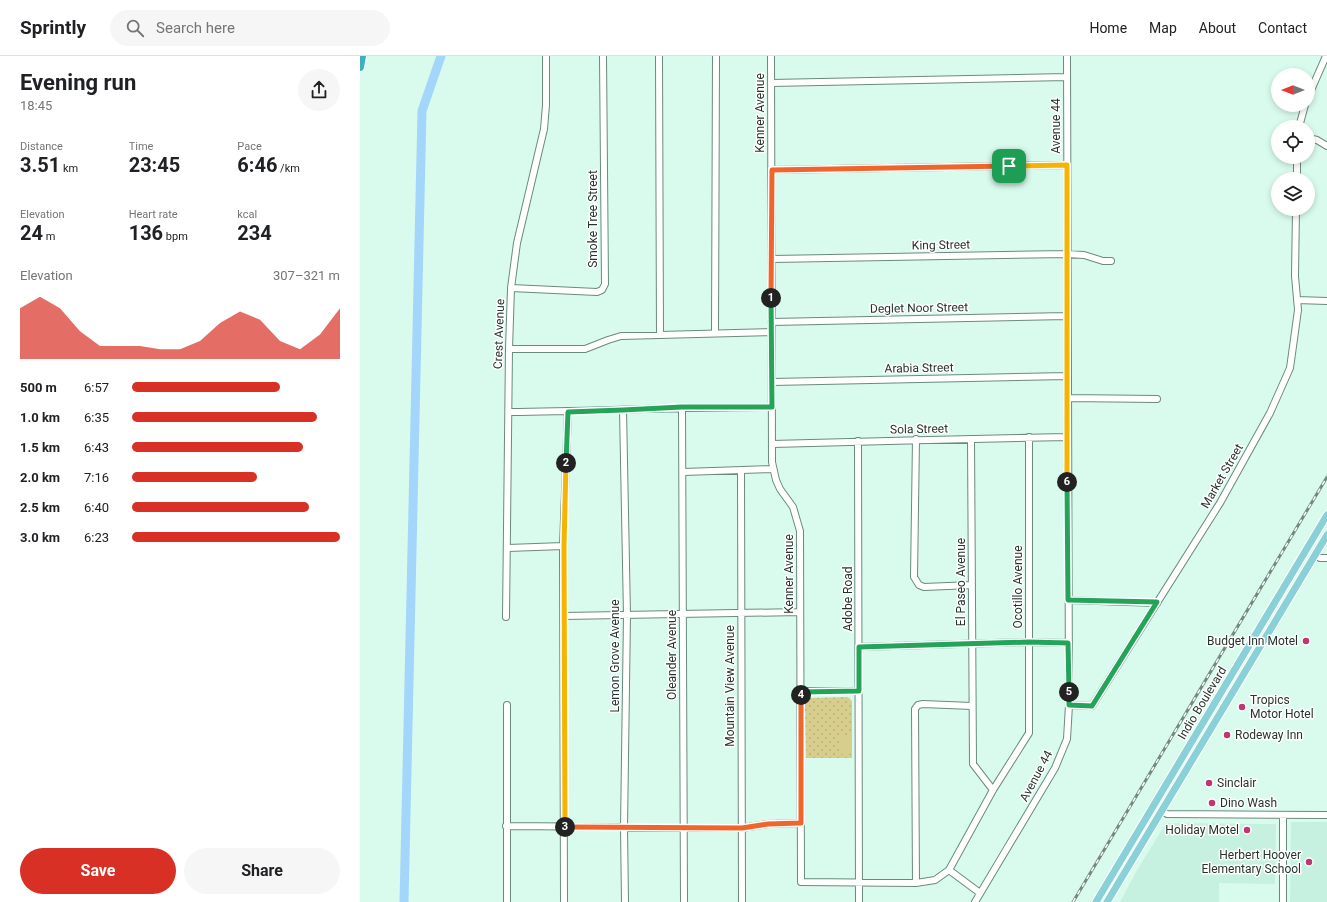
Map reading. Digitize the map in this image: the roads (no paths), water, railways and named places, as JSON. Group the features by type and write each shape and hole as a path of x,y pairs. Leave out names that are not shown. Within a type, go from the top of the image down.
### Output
{"highway":[{"path":"360,67 362,56"}],"main road":[{"name":"Indio Boulevard","path":"1096,902 1327,515"},
{"path":"1300,561 1307,556 1315,555 1314,548 1316,542 1327,523"},
{"name":"Indio Boulevard","path":"1107,902 1327,535"},
{"path":"1145,820 1153,814 1162,811 1162,800 1175,778 1178,764"},
{"path":"1100,902 1112,882 1115,869"}],"street":[{"name":"Crest Avenue","path":"506,617 511,288 517,243 544,129 546,105 546,56"},
{"name":"Smoke Tree Street","path":"511,288 597,292 602,290 605,284 603,56"},
{"path":"659,56 660,335"},
{"path":"715,333 716,56"},
{"name":"Kenner Avenue","path":"771,56 772,444 773,469 780,489 793,507 800,531 802,882"},
{"name":"Avenue 44","path":"975,902 1055,768 1067,739 1069,705 1066,56"},
{"path":"1315,81 1326,56"},
{"path":"771,83 1066,77"},
{"path":"1315,140 1327,146"},
{"path":"772,170 1067,165"},
{"name":"Market Street","path":"1069,705 1092,706 1220,503 1270,413 1290,368 1298,310 1296,276 1296,216"},
{"name":"King Street","path":"772,259 1067,254 1084,255 1103,261 1111,260"},
{"path":"1297,300 1327,301"},
{"name":"Deglet Noor Street","path":"771,322 1067,316"},
{"path":"509,349 585,349 621,336 771,332"},
{"name":"Arabia Street","path":"772,382 1067,376"},
{"path":"1067,398 1157,399"},
{"path":"509,412 568,412 682,407 772,407"},
{"name":"Oleander Avenue","path":"682,407 684,902"},
{"name":"Lemon Grove Avenue","path":"623,410 627,615 624,828 625,902"},
{"path":"564,902 564,546 568,412"},
{"name":"Ocotillo Avenue","path":"802,882 916,883 935,880 949,870 993,790 1029,733 1029,437"},
{"name":"Sola Street","path":"772,444 916,439 1067,437"},
{"path":"916,439 914,577 919,585 924,587 972,585"},
{"name":"El Paseo Avenue","path":"971,439 973,764 993,790"},
{"name":"Adobe Road","path":"858,441 859,902"},
{"path":"682,472 773,469"},
{"name":"Mountain View Avenue","path":"741,471 742,902"},
{"path":"507,548 564,546"},
{"path":"1315,555 1320,558 1327,558"},
{"path":"1068,600 1157,602"},
{"path":"564,616 800,612"},
{"path":"859,647 1029,642 1068,643"},
{"path":"801,692 859,691"},
{"path":"916,883 915,709 918,705 923,704 972,706"},
{"path":"507,705 507,902"},
{"path":"1162,811 1167,814 1327,815"},
{"path":"1283,815 1283,902"},
{"path":"506,826 742,828 768,824 801,823"},
{"path":"949,870 980,894"}],"waterway":[{"path":"404,902 422,111 441,56"}],"railway":[{"path":"1073,902 1327,477"}],"place":[{"name":"Budget Inn Motel","path":"1306,641"},
{"name":"Tropics Motor Hotel","path":"1242,707"},
{"name":"Rodeway Inn","path":"1227,735"},
{"name":"Sinclair","path":"1209,783"},
{"name":"Dino Wash","path":"1212,803"},
{"name":"Holiday Motel","path":"1247,830"},
{"name":"Herbert Hoover Elementary School","path":"1309,862"}]}
